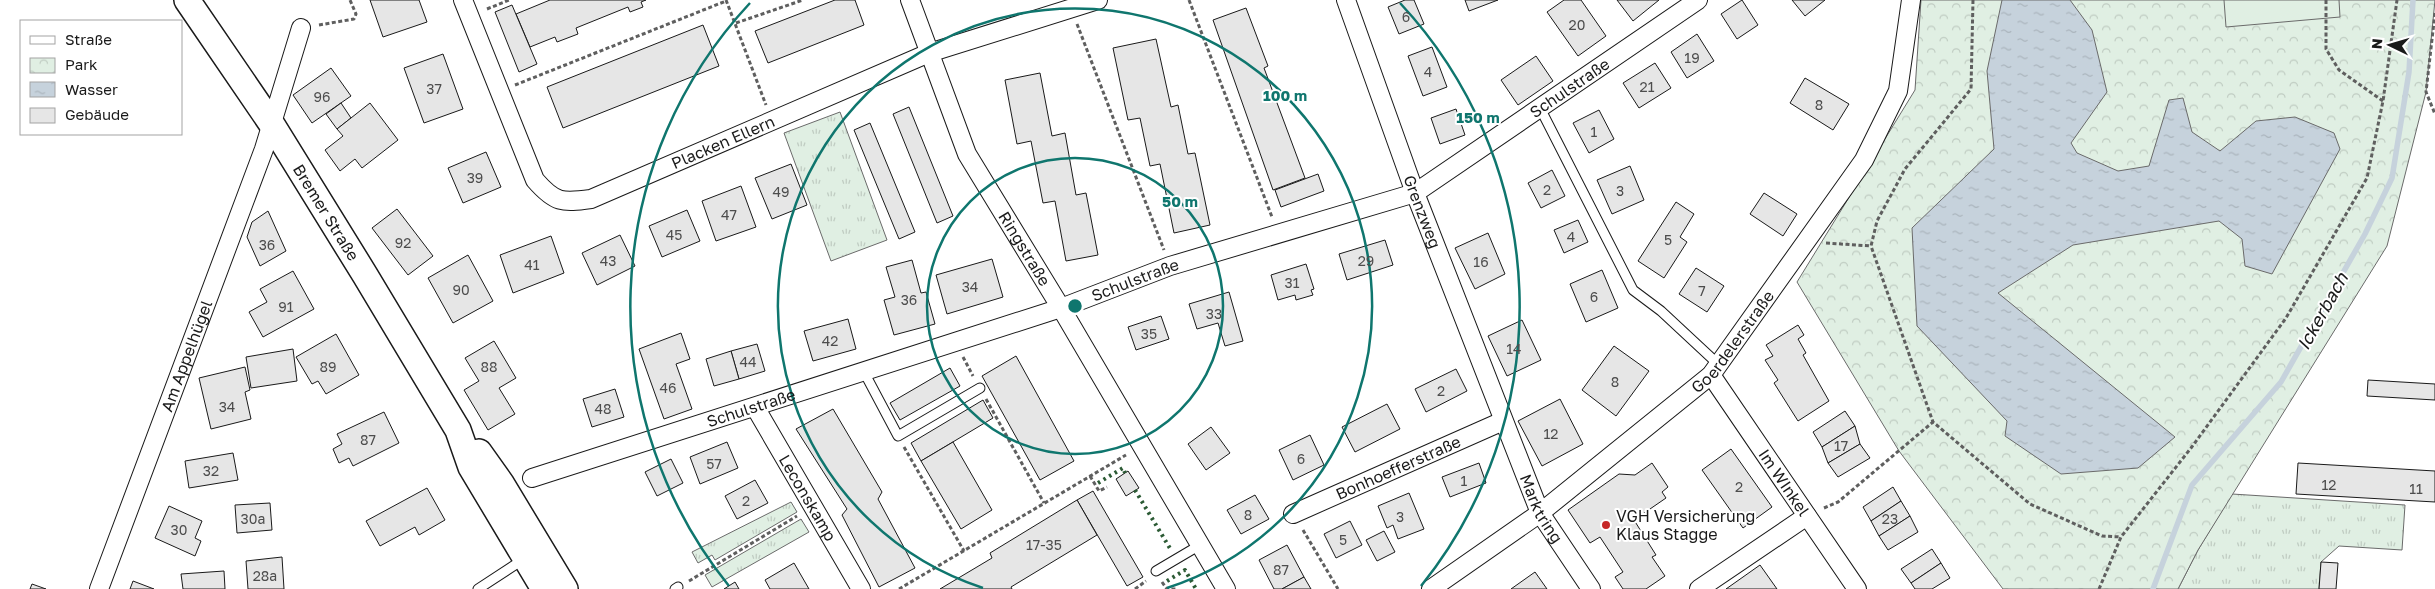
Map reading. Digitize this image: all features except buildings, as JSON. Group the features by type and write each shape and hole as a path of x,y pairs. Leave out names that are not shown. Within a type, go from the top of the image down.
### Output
{"street":[{"name":"Bremer Straße","path":"187,0 271,123 458,430 471,467 534,553 565,589"},
{"name":"Ringstraße","path":"910,0 967,154 1062,308 1226,589"},
{"name":"Placken Ellern","path":"467,8 536,180 548,196 568,202 591,199 929,53 1072,10 1098,0"},
{"name":"Grenzweg","path":"1346,0 1415,193 1503,421"},
{"name":"Schulstraße","path":"532,478 1062,308 1170,266 1415,193 1698,0"},
{"name":"Goerdelerstraße","path":"1431,589 1540,514 1715,370 1864,160 1898,92 1911,0"},
{"path":"271,123 301,28"},
{"name":"Am Appelhügel","path":"99,589 264,149 271,123"},
{"name":"Im WInkel","path":"1715,370 1807,516 1857,589"},
{"name":"Leconskamp","path":"755,407 861,589"},
{"name":"Marktring","path":"1503,421 1540,514 1591,589"},
{"name":"Bonhoefferstraße","path":"1294,514 1503,421"},
{"path":"1699,589 1807,516"},
{"name":"Bremer Straße","path":"534,553 544,589"}],"lane":[{"path":"1540,108 1633,290 1661,311 1715,370"},
{"path":"864,372 898,436 980,388"},
{"path":"1156,571 1200,544"},
{"path":"478,589 534,553"}],"path":[{"path":"301,28 354,19 356,14 350,0"},
{"path":"467,8 508,0"},
{"path":"500,90 726,0 772,120"},
{"path":"736,23 803,0"},
{"path":"1189,0 1279,234"},
{"path":"1972,0 1971,89 1905,169 1877,220 1871,246 1933,422 2030,504 2102,536 2121,537"},
{"path":"2326,0 2326,49 2339,70 2384,101"},
{"path":"2100,589 2121,537 2191,448 2286,318 2367,178 2384,101 2397,0"},
{"path":"1072,10 1170,266"},
{"path":"2435,12 2426,92 2435,114"},
{"path":"1805,242 1871,246"},
{"path":"955,343 1044,503"},
{"path":"1807,516 1838,502 1933,422"},
{"path":"898,436 964,551"},
{"path":"899,589 1142,446"},
{"path":"1090,476 1099,491 1107,487"},
{"path":"676,588 813,507"},
{"path":"1294,514 1338,589"}],"green space":[{"path":"1921,0 2435,0 2426,92 2387,246 2198,550 2178,589 2003,589 1899,451 1797,282 1915,90"},
{"path":"2224,0 2339,0 2340,17 2226,27"},
{"path":"840,112 887,240 831,261 784,133"},
{"path":"2232,494 2405,505 2402,550 2339,546 2321,562 2319,589 2178,589 2198,550"},
{"path":"791,502 797,512 715,560 712,555 698,563 692,552"},
{"path":"801,519 809,532 712,587 705,575"}],"water":[{"path":"2002,0 2070,0 2092,30 2107,92 2071,143 2077,153 2118,171 2149,166 2169,100 2183,98 2192,132 2220,151 2256,121 2295,117 2334,133 2340,149 2272,274 2245,266 2242,239 2219,221 2073,245 1998,293 2175,437 2138,468 2061,474 2005,436 2007,421 1917,326 1912,228 1994,149 1987,71"}],"waterway":[{"name":"Ickerbach","path":"2153,589 2192,485 2281,382 2365,234 2392,178 2409,72 2413,0"}],"hedge":[{"path":"1098,483 1123,468 1125,473"},
{"path":"1135,490 1171,550"},
{"path":"1167,581 1185,570 1196,589"}],"place":[{"name":"VGH Versicherung Klaus Stagge","path":"1606,525"}]}
